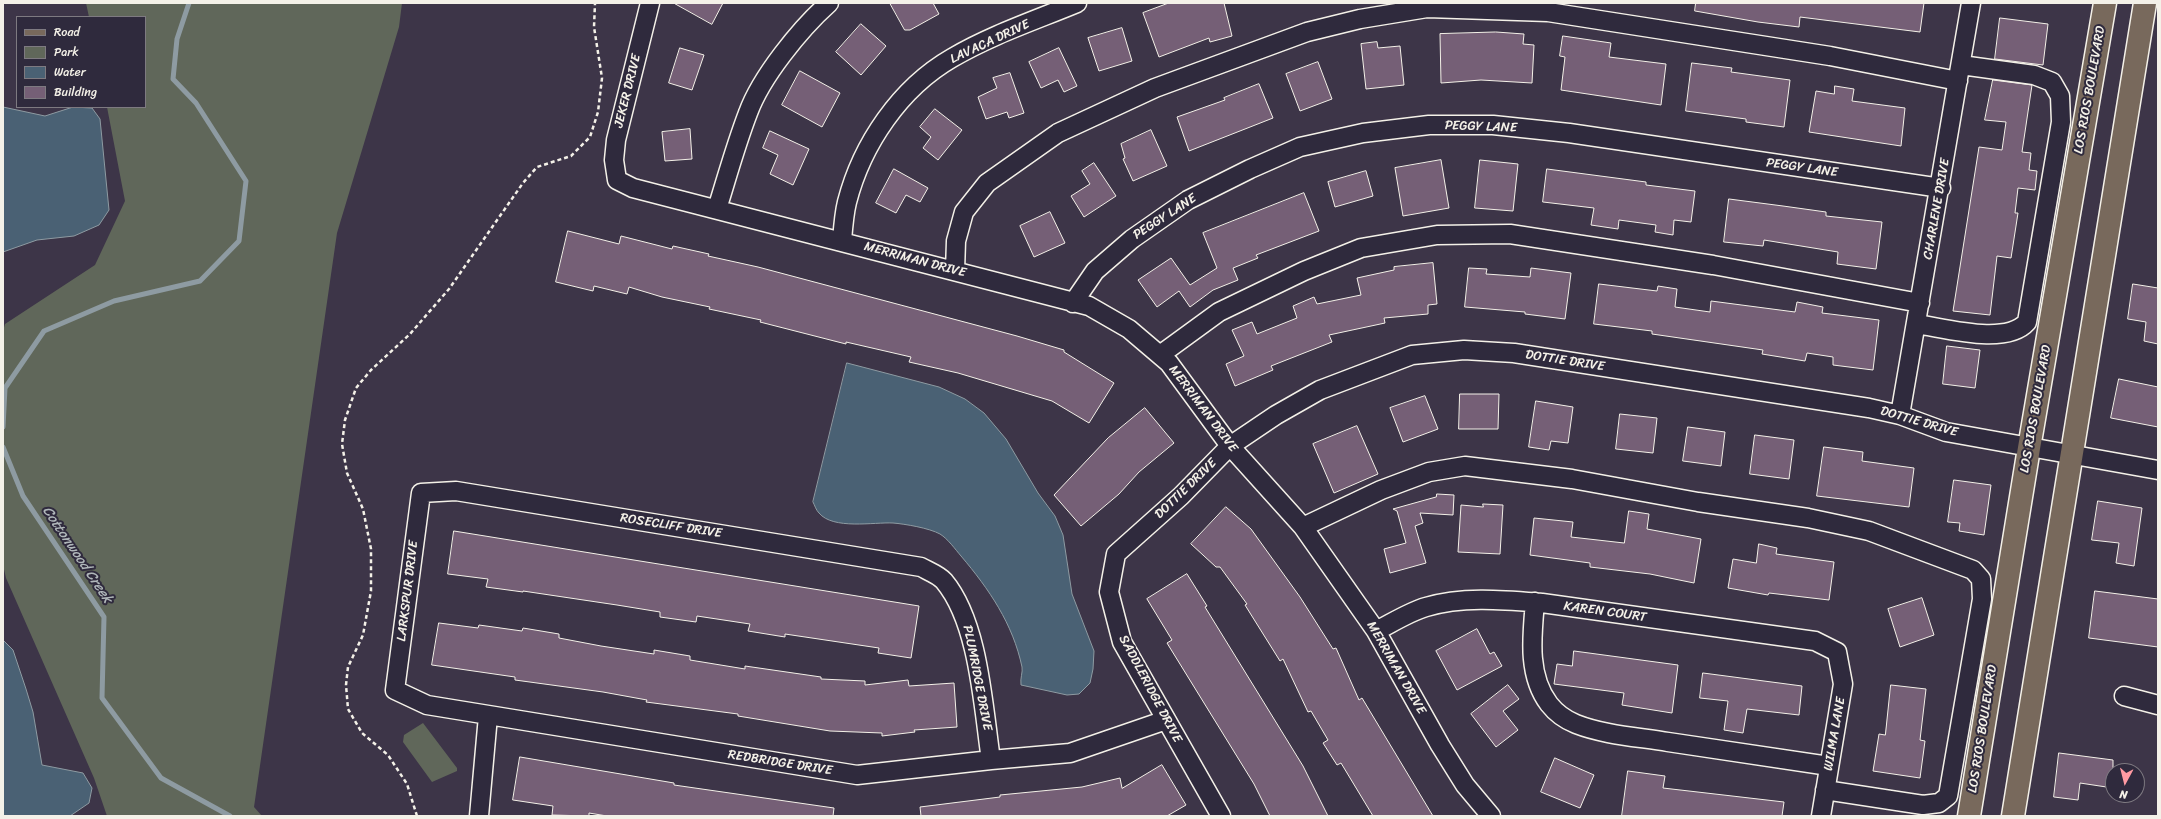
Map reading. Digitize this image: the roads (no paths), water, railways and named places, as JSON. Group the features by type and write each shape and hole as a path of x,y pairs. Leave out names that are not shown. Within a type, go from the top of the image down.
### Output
{"main road":[{"name":"LOS RIOS BOULEVARD","path":"1969,816 2029,448 2105,3"},
{"path":"2013,816 2070,455 2145,3"}],"street":[{"name":"JEKER DRIVE","path":"617,180 614,160 616,140 650,3"},
{"path":"718,209 751,105 765,79 808,22 829,3"},
{"name":"LAVACA DRIVE","path":"842,241 847,202 858,169 877,133 893,109 921,81 951,58 975,46 1077,3"},
{"name":"CHARLENE DRIVE","path":"1900,415 1941,188 1971,3"},
{"path":"955,271 956,241 964,212 987,183 1058,133 1155,88 1308,32 1360,19 1427,8 1548,12 1830,56 1959,73 2034,75 2052,82 2060,96 2061,122 2027,322 2022,329 2008,334 1989,335 1916,324"},
{"name":"PEGGY LANE","path":"1073,303 1095,271 1132,239 1188,200 1250,169 1300,147 1363,133 1429,125 1493,125 1569,133 1941,188"},
{"name":"MERRIMAN DRIVE","path":"617,180 633,188 1089,306 1129,329 1169,363 1230,446 1303,527 1376,631 1440,745 1465,785 1491,816"},
{"path":"1160,355 1219,312 1304,271 1361,248 1437,235 1510,234 1713,265 1920,303"},
{"name":"DOTTIE DRIVE","path":"1116,554 1181,496 1230,446 1276,415 1320,390 1412,355 1464,350 1514,353 1869,408 1900,415 1946,432 2158,470"},
{"path":"1303,527 1380,490 1429,472 1465,466 1572,479 1816,520 1869,531 1973,570 1981,579 1982,599 1948,796 1939,803 1923,805 1825,790"},
{"name":"ROSECLIFF DRIVE","path":"421,493 456,491 921,567"},
{"name":"LARKSPUR DRIVE","path":"395,690 421,493"},
{"name":"SADDLERIDGE DRIVE","path":"1116,554 1109,592 1122,642 1221,816"},
{"name":"PLUMRIDGE DRIVE","path":"921,567 943,580 964,612 975,656 991,760"},
{"name":"KAREN COURT","path":"1376,631 1425,608 1458,601 1500,600 1535,602 1815,641 1836,652"},
{"path":"1535,602 1532,631 1533,667 1539,687 1549,704 1561,716 1576,724 1613,733 1829,766"},
{"name":"WILMA LANE","path":"1821,816 1843,684 1836,652"},
{"name":"REDBRIDGE DRIVE","path":"395,690 427,705 857,775 991,760 1070,754 1166,720"},
{"path":"2124,696 2158,705"},
{"path":"479,816 488,716"}],"water":[{"path":"3,107 45,116 70,108 92,108 100,119 109,210 99,225 74,236 37,240 3,252"},
{"path":"847,363 939,387 965,399 984,413 1006,439 1038,493 1055,516 1063,535 1072,594 1094,651 1093,669 1090,683 1079,694 1067,695 1021,685 1022,667 1018,651 1013,636 999,608 971,568 951,544 940,534 923,528 893,523 854,524 834,522 825,518 817,511 813,502"},
{"path":"3,640 13,650 26,689 33,712 42,765 83,773 92,788 89,803 70,816 3,816"}],"waterway":[{"name":"Cottonwood Creek","path":"3,427 5,388 44,331 114,301 200,281 239,241 246,181 196,103 173,79 177,39 189,3"},
{"name":"Cottonwood Creek","path":"3,447 23,496 104,617 102,698 161,778 230,816"}]}
